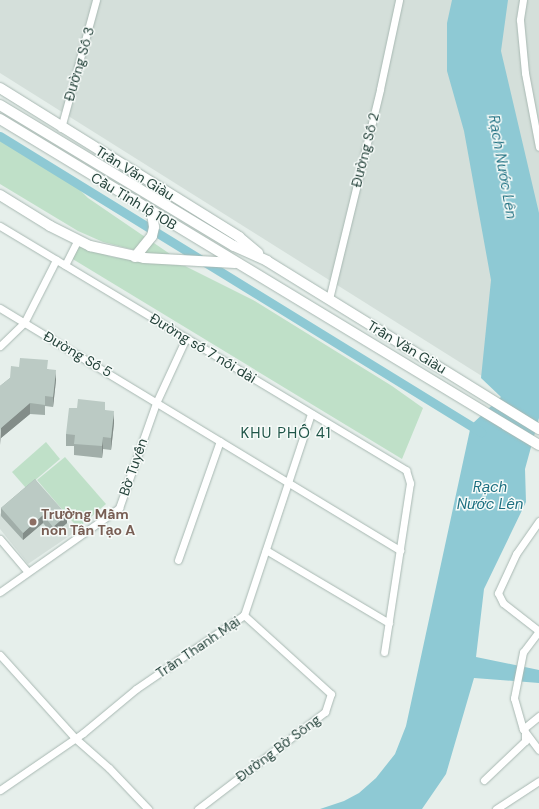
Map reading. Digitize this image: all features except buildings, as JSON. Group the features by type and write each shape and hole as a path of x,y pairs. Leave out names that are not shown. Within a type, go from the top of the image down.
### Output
{"main road":[{"name":"Trần Văn Giàu","path":"0,88 61,128 239,237 267,261"},
{"name":"Cầu Tỉnh lộ 10B","path":"0,105 251,254"},
{"name":"Cầu Tỉnh lộ 10B","path":"0,119 270,282"},
{"path":"0,196 78,240 109,252 238,264"},
{"path":"140,256 152,236 154,227 152,212"},
{"name":"Trần Văn Giàu","path":"251,254 267,261 466,382 539,429"},
{"name":"Trần Văn Giàu","path":"270,282 538,445"}],"street":[{"name":"Đường Số 3","path":"61,128 96,0"},
{"name":"Đường Số 2","path":"329,299 380,89 399,0"},
{"path":"523,0 520,20 525,73 539,147"},
{"name":"Đường số 7 nối dài","path":"0,226 406,470 410,483 400,550"},
{"path":"65,265 78,240"},
{"path":"0,346 24,322 56,260"},
{"name":"Đường Số 5","path":"0,308 102,367 156,403 400,550"},
{"name":"Bờ Tuyến","path":"0,592 27,571 119,508 156,403 186,338"},
{"name":"Trần Thanh Mại","path":"0,790 76,738 136,689 244,615 311,414"},
{"path":"178,560 220,441"},
{"path":"484,780 525,741 524,731 514,698 523,652 539,631 503,603 498,592 516,554 539,522"},
{"path":"0,539 27,571"},
{"path":"266,550 389,624"},
{"path":"384,652 400,550"},
{"name":"Đường Bờ Sông","path":"198,809 326,712 331,694 244,615"},
{"path":"0,655 76,738 109,768 148,809"},
{"path":"524,731 539,716"},
{"path":"524,731 539,750"},
{"path":"496,809 539,781"}],"shaded area":[{"path":"0,0 539,0 539,412 0,73"},
{"name":"Trường Mầm non Tân Tạo A","path":"35,485 75,532 28,564 0,529 0,514"}],"green space":[{"path":"0,140 78,188 88,198 170,254 158,256 103,242 78,231 0,184"},
{"path":"79,245 112,257 185,266 253,300 392,386 423,408 402,459 71,258"},
{"path":"46,442 60,459 26,488 12,472"},
{"path":"65,457 106,504 78,528 37,480"}],"water":[{"name":"Rạch Nước Lên","path":"452,0 508,0 501,51 539,213 539,418 525,469 526,502 484,589 476,657 539,670 539,683 474,678 446,774 422,809 320,809 344,801 359,793 376,778 395,754 406,726 471,425 501,397 481,378 491,280 464,131 447,71 447,23"}],"waterway":[{"path":"0,136 481,432"}],"place":[{"name":"Trường Mầm non Tân Tạo A","path":"33,522"}],"district":[{"name":"KHU PHỐ 41","path":"286,434"}]}
